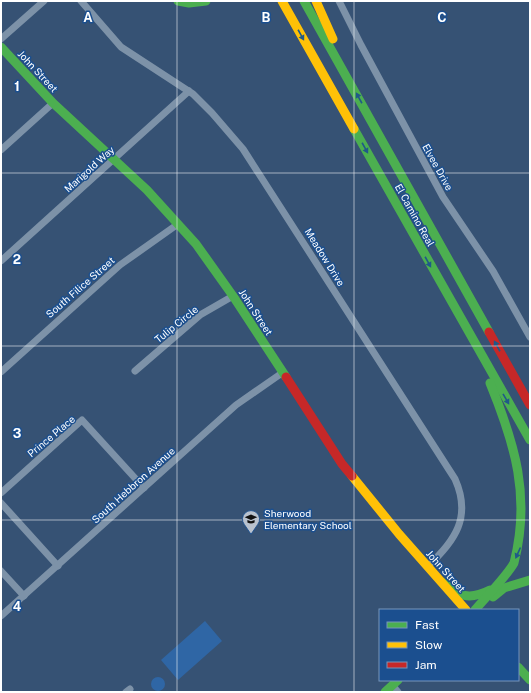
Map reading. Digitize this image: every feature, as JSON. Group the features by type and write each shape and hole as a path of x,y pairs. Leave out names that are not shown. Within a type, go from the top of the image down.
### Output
{"main road":[{"path":"178,1 189,3 206,1"},
{"name":"El Camino Real","path":"282,1 530,440"},
{"name":"El Camino Real","path":"304,1 530,405"},
{"path":"316,1 331,35 341,67"},
{"name":"John Street","path":"1,47 54,103 147,190 196,244 233,296 342,464 367,496 465,609"},
{"path":"474,343 526,470 529,498 528,517 522,545 513,564 477,609"},
{"path":"477,609 504,588 530,580"},
{"path":"442,582 460,596 468,598 484,593 499,583"},
{"path":"519,668 530,680"},
{"path":"385,692 396,686"}],"street":[{"path":"1,40 44,1"},
{"name":"Meadow Drive","path":"81,1 127,52 189,91 220,121 254,163 454,479 460,491 462,503 459,525 449,545 428,566"},
{"name":"Elvee Drive","path":"339,1 443,198 493,271 530,337"},
{"name":"Marigold Way","path":"1,262 189,91"},
{"path":"1,150 54,103"},
{"name":"South Filice Street","path":"1,372 120,264 178,224"},
{"name":"Tulip Circle","path":"135,372 200,315 233,296"},
{"name":"South Hebbron Avenue","path":"1,616 242,400 282,373"},
{"name":"Prince Place","path":"1,493 82,420 144,488"},
{"path":"1,503 58,566"},
{"path":"1,571 24,596"}],"shaded area":[{"path":"205,621 222,641 178,680 161,660"},
{"path":"155,677 161,677 165,681 165,687 161,691 155,691 151,687 151,681"}],"traffic: fast":[{"path":"178,1 189,3 206,1"},
{"path":"304,1 489,332"},
{"path":"1,47 53,103 147,190 196,244 233,296 286,377"},
{"path":"354,129 530,440"},
{"path":"476,609 501,581 514,563 519,539 521,516 518,471 513,449 507,428 490,383"},
{"path":"493,597 504,588 530,580"},
{"path":"442,582 459,594 464,595 476,595 490,590"},
{"path":"519,668 530,680"},
{"path":"385,692 397,681"}],"traffic: slow":[{"path":"282,1 354,129"},
{"path":"316,1 333,39"},
{"path":"352,476 399,534 465,609"}],"traffic: jam":[{"path":"489,332 530,405"},
{"path":"286,377 342,464 352,476"}],"place":[{"name":"Sherwood Elementary School","path":"251,534"}]}
